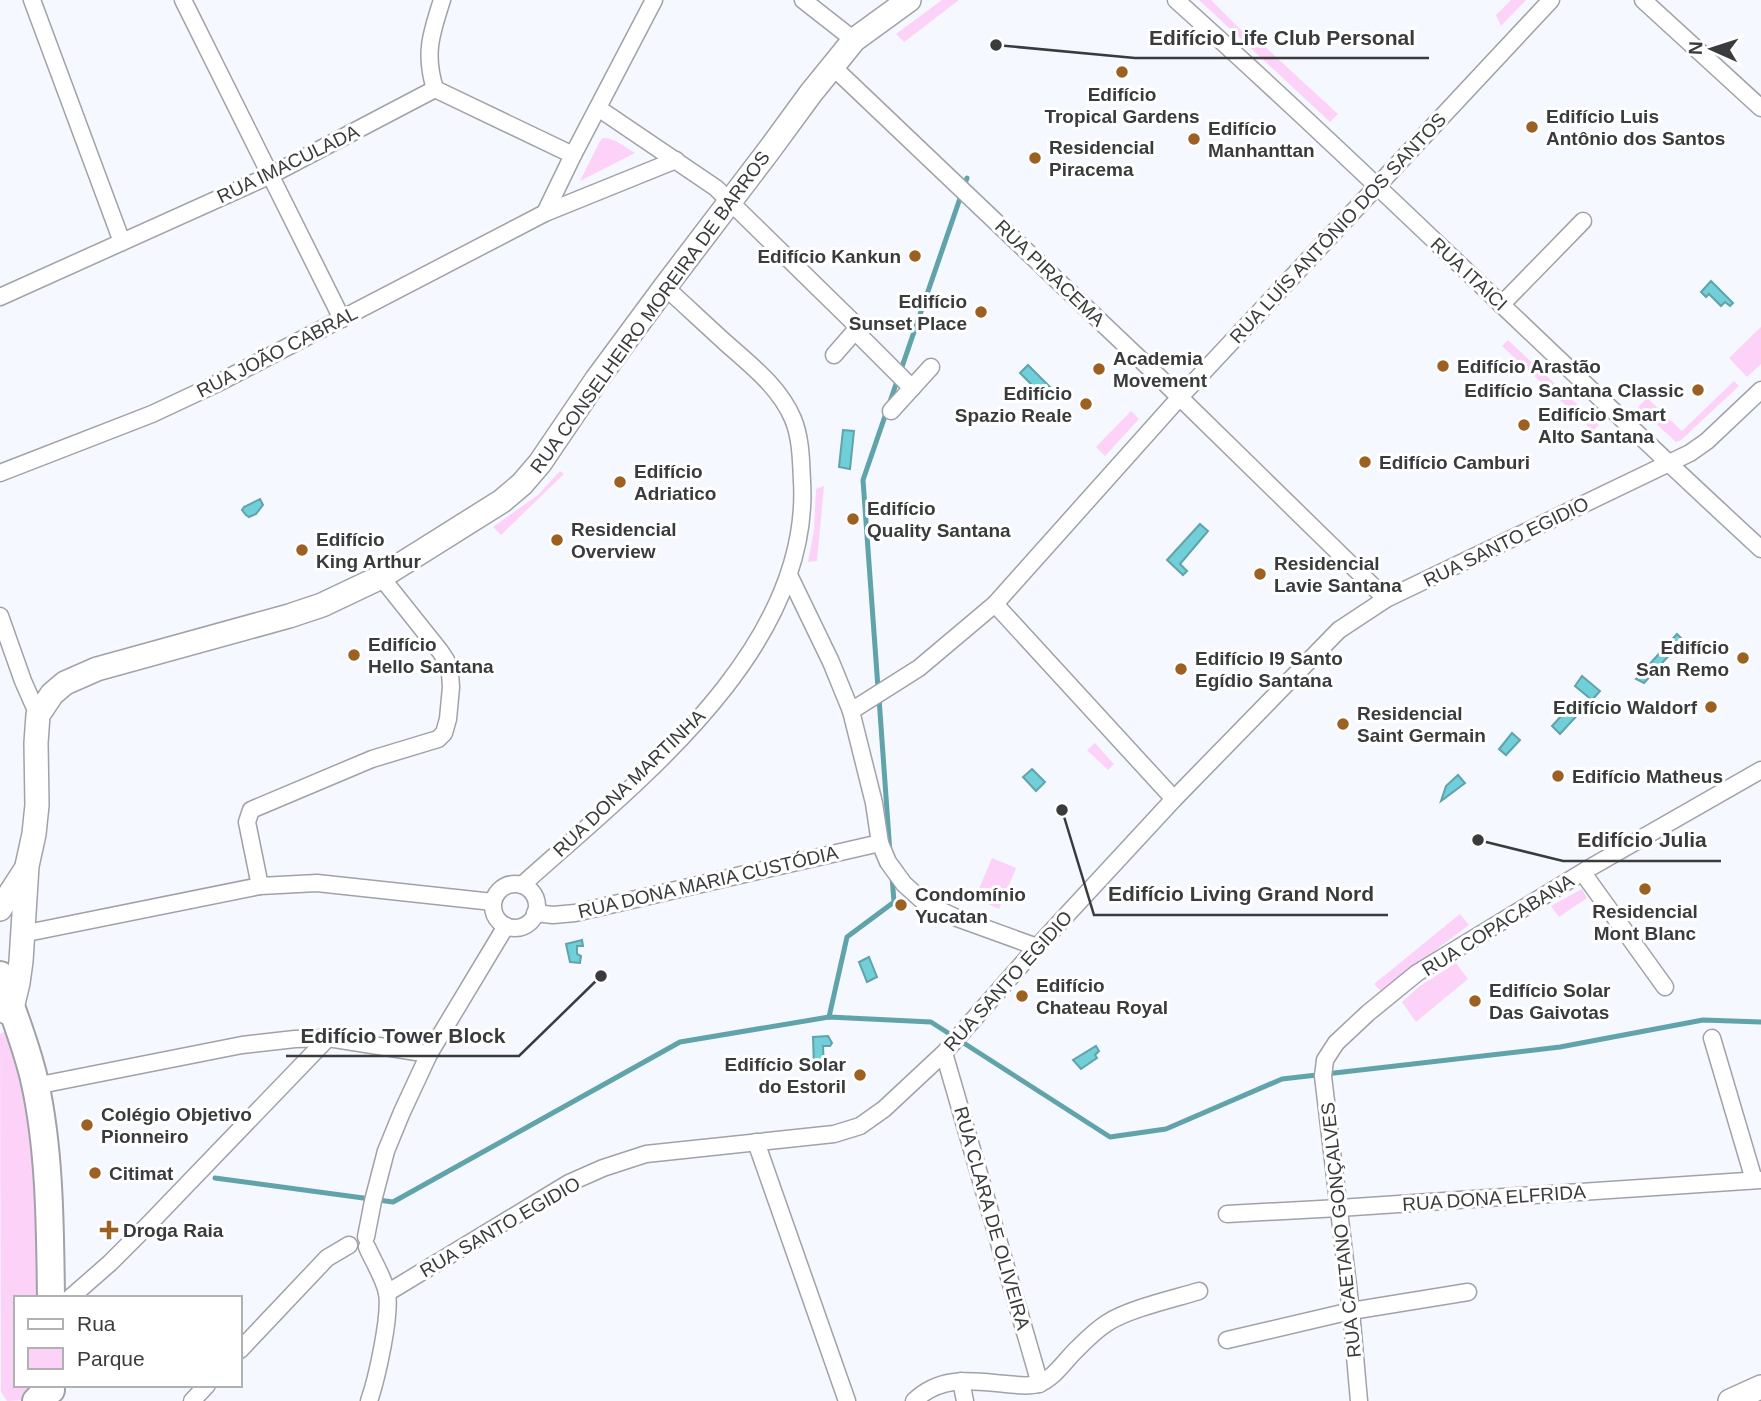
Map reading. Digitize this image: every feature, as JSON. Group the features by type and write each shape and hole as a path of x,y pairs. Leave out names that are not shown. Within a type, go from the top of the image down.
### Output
{"main road":[{"name":"RUA CONSELHEIRO MOREIRA DE BARROS","path":"38,715 52,694 65,683 97,670 300,613 354,591 502,501 523,484 665,286 832,66 854,40 909,0"},
{"path":"6,1011 18,983 21,961 27,866 37,805 38,715"},
{"path":"0,909 27,866"},
{"path":"0,975 6,1011 29,1059 35,1086 46,1157 51,1296"},
{"path":"1730,1401 1761,1387"}],"street":[{"path":"32,0 122,242"},
{"path":"183,0 342,319"},
{"path":"442,0 430,46 429,62 435,89 573,155"},
{"path":"545,213 654,0"},
{"path":"803,0 854,40"},
{"name":"RUA ITAICI","path":"1176,0 1761,549"},
{"name":"RUA LUÍS ANTÔNIO DOS SANTOS","path":"851,711 919,668 995,604 1180,397 1551,0"},
{"path":"1643,0 1761,108"},
{"name":"RUA PIRACEMA","path":"832,66 1180,397 1386,599"},
{"name":"RUA IMACULADA","path":"0,297 271,175 435,89"},
{"path":"598,108 716,188 854,323 855,331 834,355"},
{"name":"RUA JOÃO CABRAL","path":"0,473 152,414 216,384 545,213 676,160"},
{"path":"1501,305 1583,220"},
{"name":"RUA DONA MARTINHA","path":"522,885 631,787 698,721 738,672 763,631 789,575 801,529 803,494 800,447 794,421 785,403 763,376 665,286"},
{"path":"855,331 912,388"},
{"path":"891,411 931,367"},
{"name":"RUA SANTO EGIDIO","path":"387,1293 569,1184 603,1168 646,1154 834,1134 860,1126 884,1110 944,1053 1037,947 1174,799 1339,630 1386,599 1690,453 1707,441 1761,390"},
{"path":"789,575 831,662 851,711 874,803 880,843 888,862 904,884 925,903 957,918 1037,947"},
{"path":"260,886 247,822 251,810 372,759 427,744 444,733 451,687 446,660 380,576"},
{"path":"995,604 1174,799"},
{"path":"0,616 38,715"},
{"name":"RUA COPACABANA","path":"1325,1060 1336,1043 1368,1013 1418,974 1583,873 1761,770"},
{"name":"RUA DONA MARIA CUSTÓDIA","path":"536,913 575,913 880,843"},
{"path":"1583,873 1665,988"},
{"path":"22,934 260,886 317,883 493,902"},
{"path":"509,884 522,885 528,888 536,899 536,913 524,926 506,926 495,917 493,902 503,887 509,884"},
{"path":"369,1401 384,1336 387,1293 359,1244 386,1152 402,1112 429,1054 506,926"},
{"path":"35,1086 242,1045 295,1039 328,1038 429,1054"},
{"path":"72,1296 148,1226 328,1038"},
{"path":"1712,1038 1757,1180"},
{"name":"RUA CLARA DE OLIVEIRA","path":"944,1053 1040,1384"},
{"name":"RUA CAETANO GONÇALVES","path":"1325,1060 1324,1076 1359,1401"},
{"path":"756,1142 847,1401"},
{"name":"RUA DONA ELFRIDA","path":"1227,1214 1757,1180"},
{"path":"242,1348 327,1258 359,1244"},
{"path":"914,1401 935,1386 961,1381 1023,1386 1040,1384 1110,1321 1199,1291"},
{"path":"1227,1340 1351,1311 1468,1292"},
{"path":"961,1381 965,1401"},
{"path":"192,1401 204,1387"}],"green space":[{"path":"942,0 959,0 904,42 896,34"},
{"path":"1199,0 1211,0 1258,47 1263,45 1338,114 1330,122"},
{"path":"1511,0 1526,0 1501,26 1496,15"},
{"path":"603,138 616,141 635,153 580,181 600,141"},
{"path":"1761,327 1761,364 1747,377 1729,358"},
{"path":"1508,340 1599,425 1593,431 1502,346"},
{"path":"1734,381 1739,386 1676,442 1638,407 1647,398 1682,431"},
{"path":"1131,411 1139,419 1105,456 1096,447"},
{"path":"560,471 564,474 501,535 493,527 538,495"},
{"path":"824,486 817,561 808,562 814,530 816,489"},
{"path":"1095,743 1114,764 1108,770 1087,750"},
{"path":"992,858 1016,868 999,909 975,898"},
{"path":"1582,889 1587,898 1559,917 1551,906"},
{"path":"1460,914 1469,925 1381,991 1374,984"},
{"path":"1456,963 1468,979 1416,1022 1402,1002 1420,986"},
{"path":"5,1031 24,1095 34,1160 39,1296 14,1296 14,1387 36,1387 27,1400 7,1401 1,1392 0,1034"}],"water":[{"path":"1711,281 1733,303 1730,306 1725,302 1721,306 1709,294 1706,297 1701,292"},
{"path":"1028,365 1054,391 1046,399 1020,373"},
{"path":"843,430 854,431 850,469 839,467"},
{"path":"260,499 263,505 256,514 249,517 246,515 242,510 244,507"},
{"path":"1200,524 1208,531 1180,564 1187,571 1183,575 1167,560"},
{"path":"1677,634 1683,640 1644,683 1636,679"},
{"path":"1582,676 1600,691 1592,700 1575,686"},
{"path":"1574,702 1582,710 1560,734 1552,726"},
{"path":"1512,733 1520,740 1506,755 1499,749"},
{"path":"1032,769 1045,782 1036,791 1023,777"},
{"path":"1458,775 1465,783 1441,801 1446,786"},
{"path":"582,940 583,946 577,946 577,954 581,956 580,963 570,962 566,944"},
{"path":"869,957 877,977 867,982 859,962"},
{"path":"828,1036 832,1043 830,1046 823,1046 824,1067 814,1067 813,1037"},
{"path":"1096,1046 1099,1051 1095,1055 1097,1058 1081,1069 1073,1060"}],"waterway":[{"path":"878,688 863,480 967,178"},
{"path":"879,698 890,853"},
{"path":"829,1017 847,937 894,902 892,876"},
{"path":"215,1178 393,1202 680,1042 829,1017 931,1022 1110,1137 1166,1129 1282,1079 1560,1047 1703,1020 1761,1022"}],"place":[{"name":"Edifício Life Club Personal","path":"996,45"},
{"name":"Edifício Tropical Gardens","path":"1122,72"},
{"name":"Edifício Luis Antônio dos Santos","path":"1532,127"},
{"name":"Edifício Manhanttan","path":"1194,139"},
{"name":"Residencial Piracema","path":"1035,158"},
{"name":"Edifício Kankun","path":"915,256"},
{"name":"Edifício Sunset Place","path":"981,312"},
{"name":"Edifício Arastão","path":"1443,366"},
{"name":"Academia Movement","path":"1099,369"},
{"name":"Edifício Santana Classic","path":"1698,390"},
{"name":"Edifício Spazio Reale","path":"1086,404"},
{"name":"Edifício Smart Alto Santana","path":"1524,425"},
{"name":"Edifício Camburi","path":"1365,462"},
{"name":"Edifício Adriatico","path":"620,482"},
{"name":"Edifício Quality Santana","path":"853,519"},
{"name":"Residencial Overview","path":"557,540"},
{"name":"Edifício King Arthur","path":"302,550"},
{"name":"Residencial Lavie Santana","path":"1260,574"},
{"name":"Edifício Hello Santana","path":"354,655"},
{"name":"Edifício San Remo","path":"1743,658"},
{"name":"Edifício I9 Santo Egídio Santana","path":"1181,669"},
{"name":"Edifício Waldorf","path":"1711,707"},
{"name":"Residencial Saint Germain","path":"1343,724"},
{"name":"Edifício Matheus","path":"1558,776"},
{"name":"Edifício Living Grand Nord","path":"1062,810"},
{"name":"Edifício Julia","path":"1478,840"},
{"name":"Residencial Mont Blanc","path":"1645,889"},
{"name":"Condomínio Yucatan","path":"901,905"},
{"name":"Edifício Tower Block","path":"601,976"},
{"name":"Edifício Chateau Royal","path":"1022,996"},
{"name":"Edifício Solar Das Gaivotas","path":"1475,1001"},
{"name":"Edifício Solar do Estoril","path":"860,1075"},
{"name":"Colégio Objetivo Pionneiro","path":"87,1125"},
{"name":"Citimat","path":"95,1173"},
{"name":"Droga Raia","path":"109,1230"}]}
